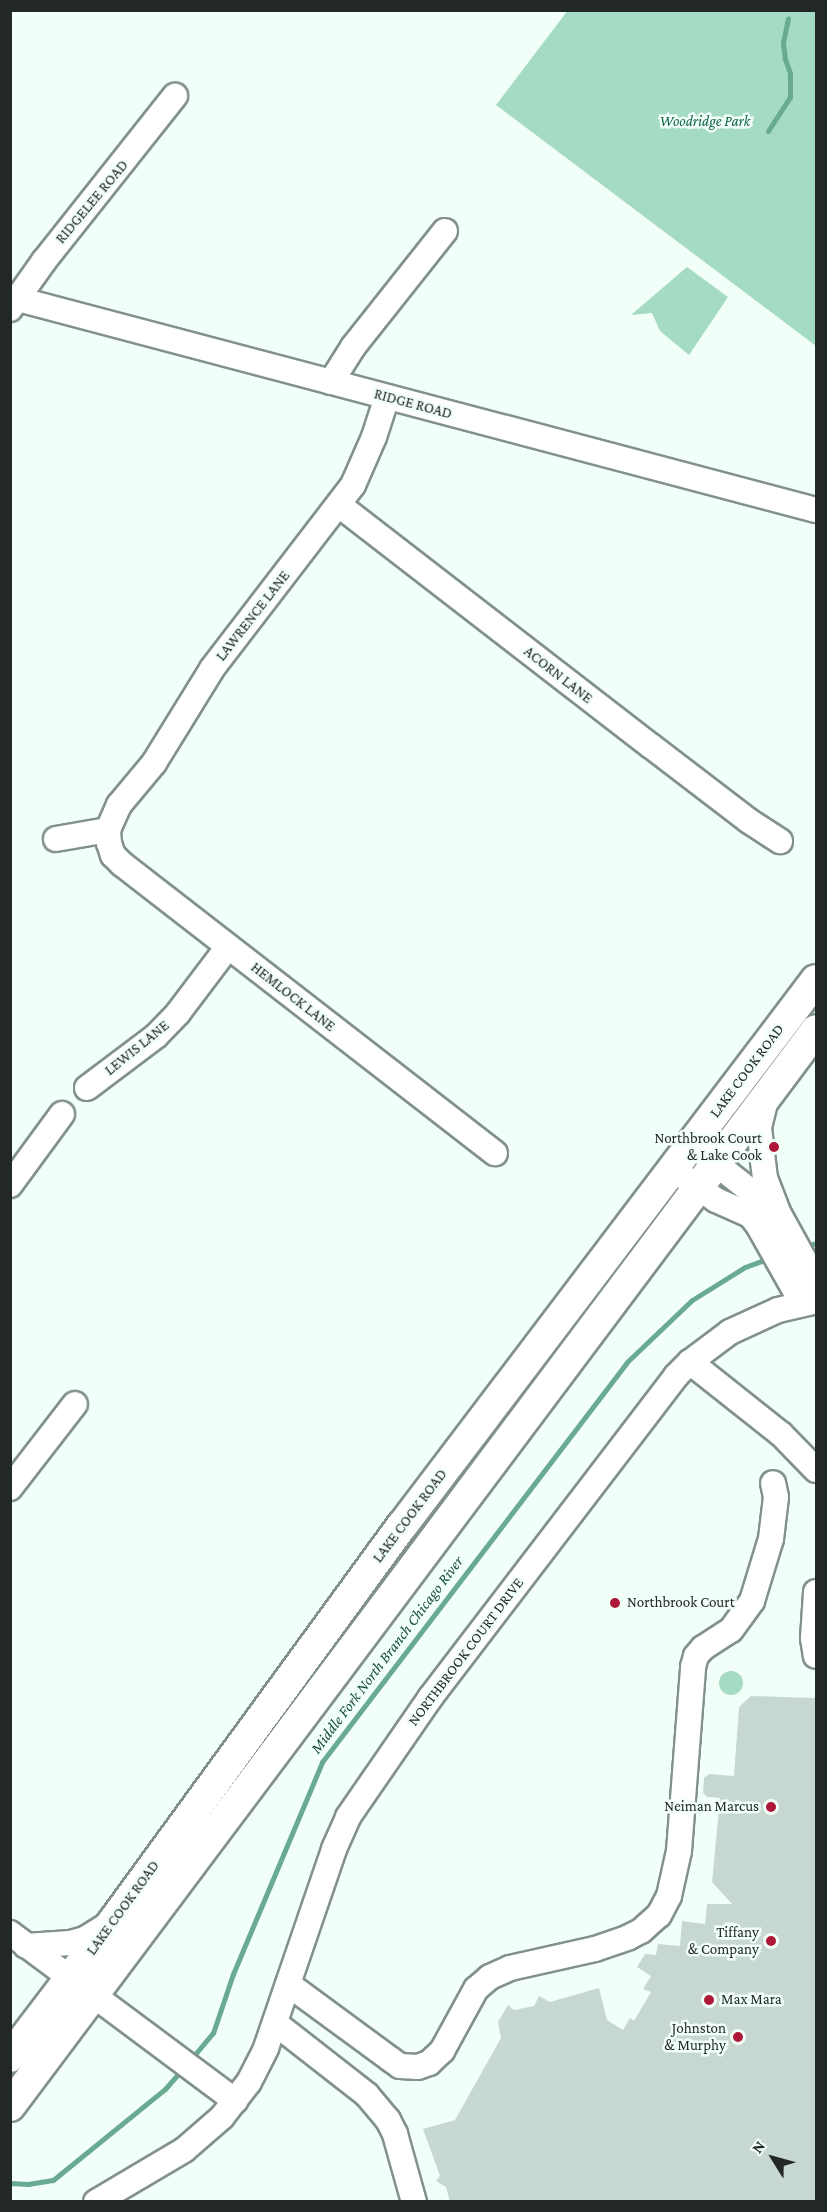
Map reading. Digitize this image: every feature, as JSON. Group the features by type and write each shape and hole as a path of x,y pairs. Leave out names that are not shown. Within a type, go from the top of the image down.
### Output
{"main road":[{"name":"LAKE COOK ROAD","path":"10,2057 93,1996 115,1919 402,1526 816,980"},
{"name":"LAKE COOK ROAD","path":"10,2106 816,1030"}],"street":[{"name":"RIDGELEE ROAD","path":"13,301 175,96"},
{"path":"331,382 353,347 445,231"},
{"name":"RIDGE ROAD","path":"13,301 816,510"},
{"name":"LAWRENCE LANE","path":"108,830 119,805 154,763 212,669 353,485 374,437 387,397"},
{"name":"ACORN LANE","path":"339,505 616,720 749,821 780,841"},
{"path":"56,839 108,830"},
{"name":"HEMLOCK LANE","path":"108,830 113,855 122,864 495,1153"},
{"name":"LEWIS LANE","path":"87,1088 156,1036 178,1013 228,947"},
{"path":"766,1096 759,1128 769,1219"},
{"path":"10,1185 62,1114"},
{"path":"692,1144 717,1163 769,1219 805,1276 809,1302"},
{"path":"673,1169 716,1200 769,1219"},
{"name":"NORTHBROOK COURT DRIVE","path":"96,2202 184,2150 222,2117 235,2102 261,2061 334,1849 348,1817 430,1698 499,1606 690,1362 730,1332 778,1310 809,1302"},
{"path":"690,1362 781,1434 816,1470"},
{"path":"10,1488 75,1404"},
{"path":"288,1984 395,2062 409,2068 418,2067 429,2063 442,2051 476,1989 490,1977 510,1968 595,1949 635,1934 654,1920 669,1896 679,1851 693,1667 696,1656 731,1630 752,1601 771,1539 776,1497 773,1483"},
{"path":"816,1592 813,1638 816,1656"},
{"path":"18,1940 70,1943 85,1939 115,1919"},
{"path":"18,1940 235,2102"},
{"path":"275,2023 367,2095 388,2120 395,2134 414,2202"}],"green space":[{"name":"Woodridge Park","path":"568,10 816,11 816,346 496,105"},
{"path":"687,267 728,297 689,355 660,331 652,313 631,315"},
{"path":"731,1671 736,1672 742,1678 742,1688 736,1694 731,1695 726,1694 720,1688 719,1683 720,1678 726,1672"}],"building":[{"path":"751,1696 816,1698 816,2202 450,2202 446,2187 436,2181 440,2176 423,2129 455,2120 501,2038 498,2022 508,2005 514,2010 534,2006 539,1996 550,2002 599,1988 607,2020 623,2030 630,2018 634,2021 651,1992 643,1989 651,1976 637,1967 645,1954 656,1955 658,1944 680,1946 682,1921 705,1924 707,1904 732,1904 712,1882 720,1798 707,1797 703,1793 704,1778 709,1774 734,1776 739,1707"}],"waterway":[{"path":"768,131 790,97 790,73 783,42 788,19"},
{"name":"Middle Fork North Branch Chicago River","path":"804,1247 816,1243"},
{"name":"Middle Fork North Branch Chicago River","path":"191,2059 213,2033 233,1974 322,1762 628,1361 692,1300 745,1267 770,1258"},
{"name":"Middle Fork North Branch Chicago River","path":"10,2183 28,2184 53,2180 165,2089 183,2068"}],"place":[{"name":"Northbrook Court & Lake Cook","path":"774,1147"},
{"name":"Northbrook Court","path":"615,1603"},
{"name":"Neiman Marcus","path":"771,1807"},
{"name":"Tiffany & Company","path":"771,1941"},
{"name":"Max Mara","path":"709,2000"},
{"name":"Johnston & Murphy","path":"738,2037"}]}
